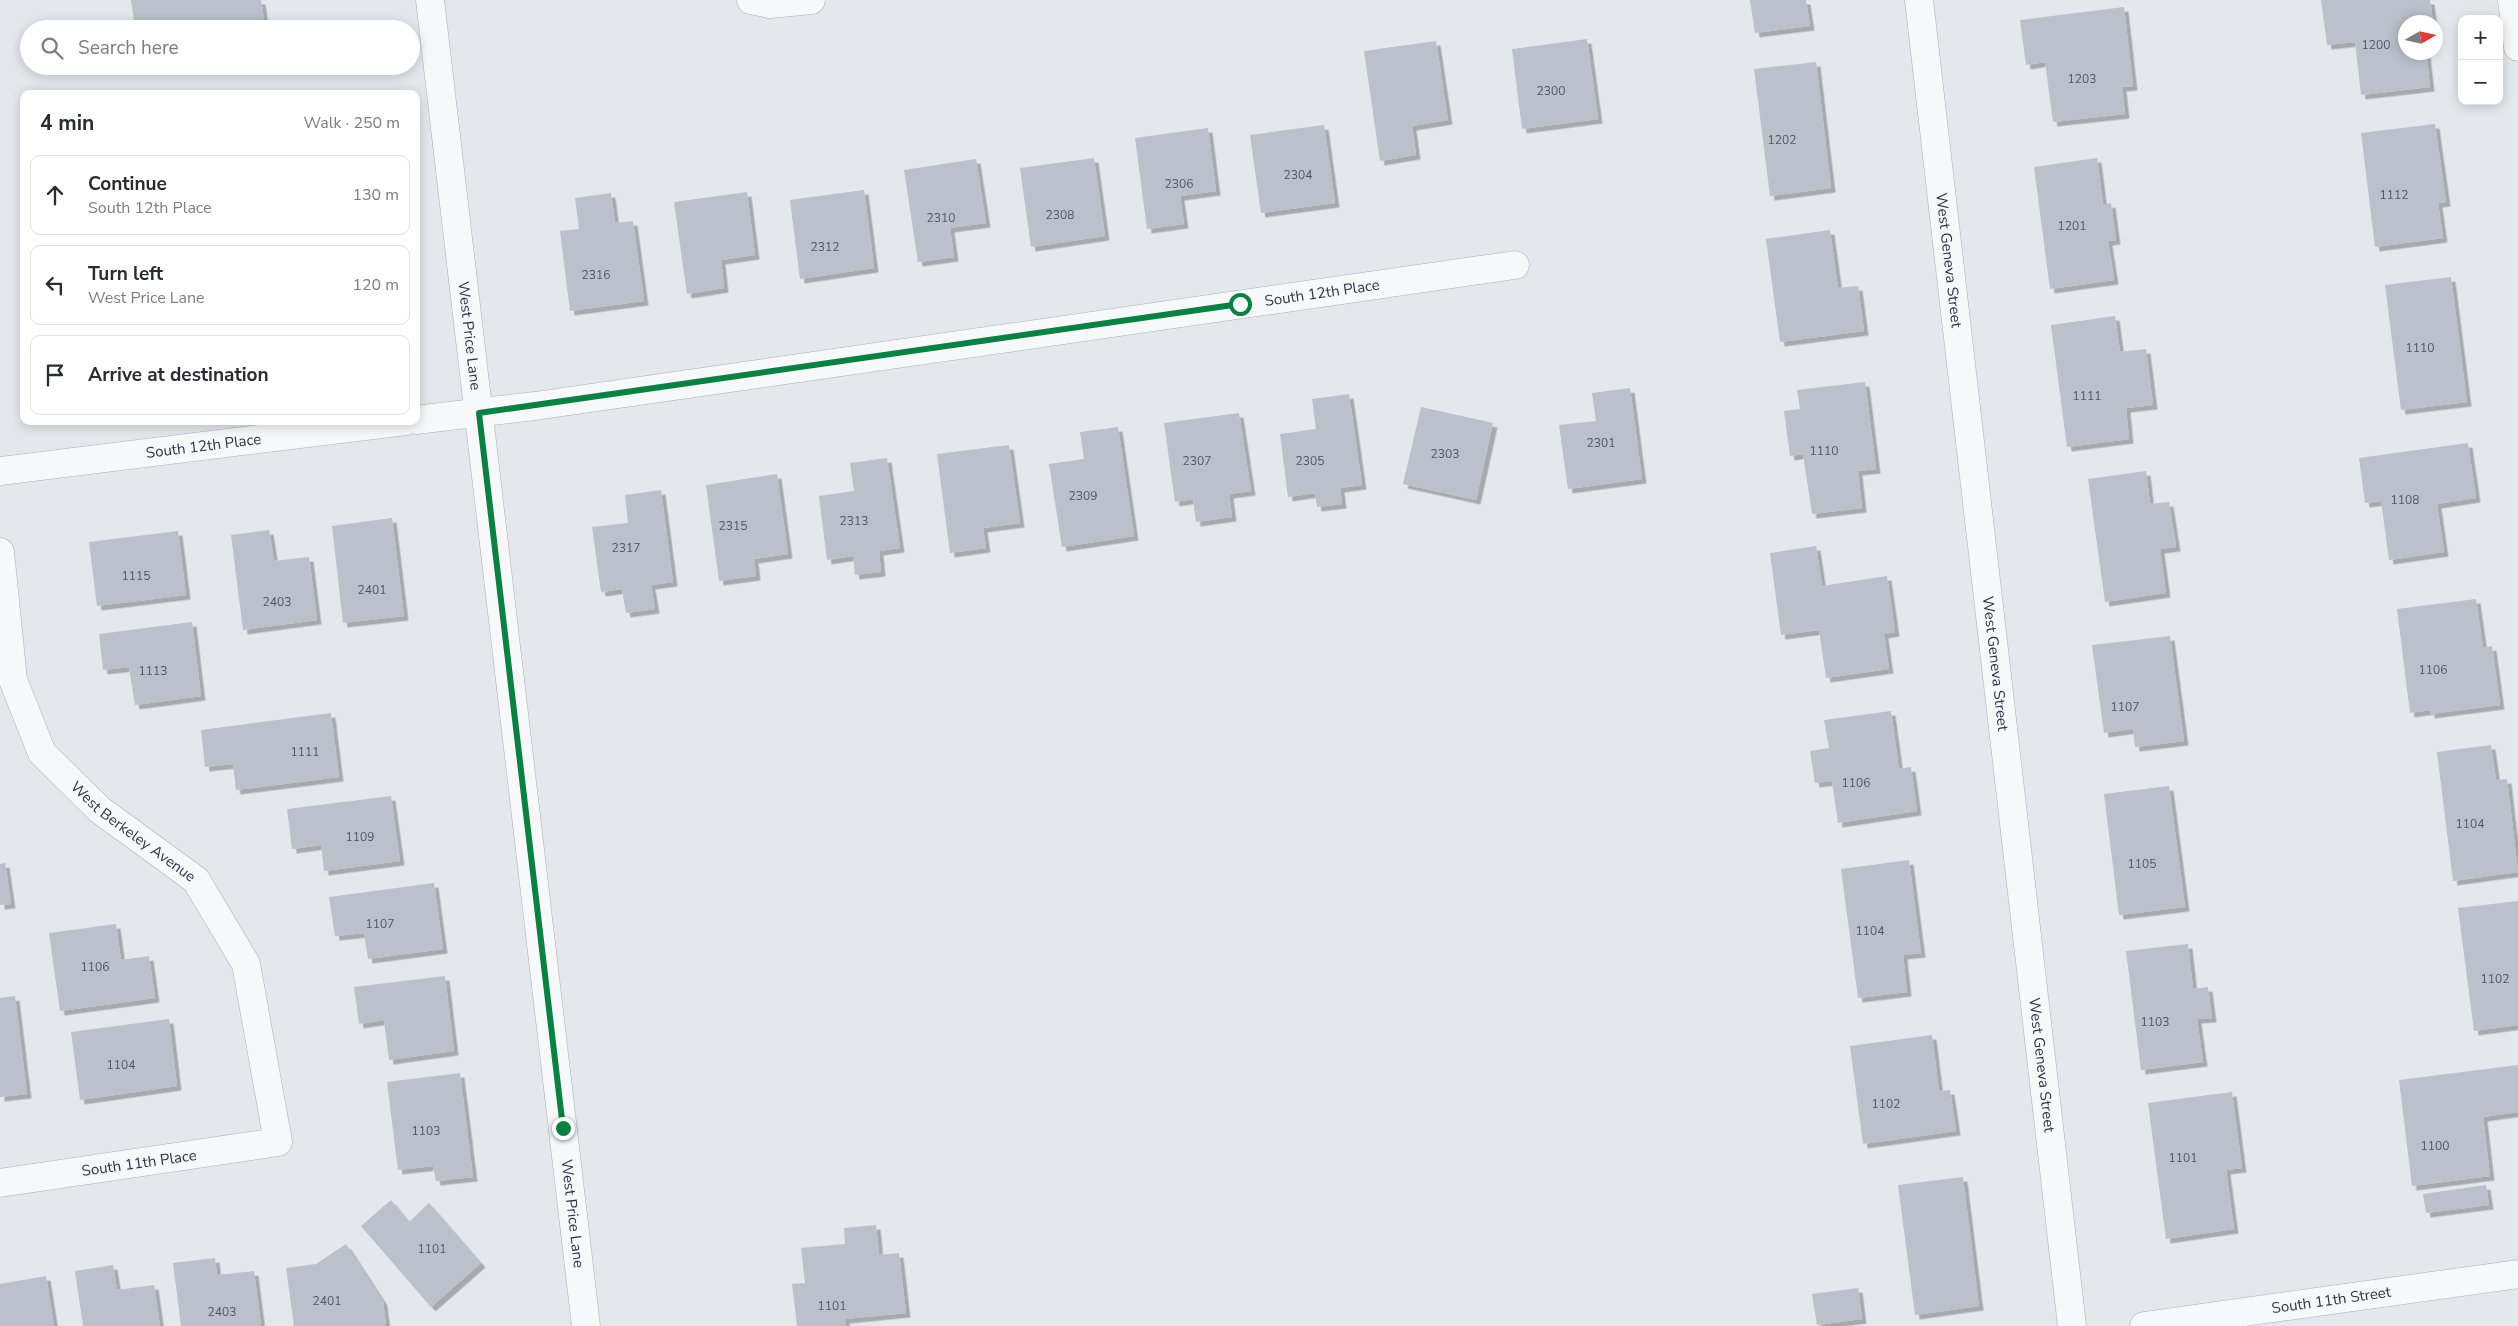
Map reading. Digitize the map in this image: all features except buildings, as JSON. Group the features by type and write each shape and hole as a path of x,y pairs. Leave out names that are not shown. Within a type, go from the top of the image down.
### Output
{"street":[{"name":"West Price Lane","path":"430,0 586,1326"},
{"path":"751,0 770,4 811,0"},
{"name":"West Geneva Street","path":"1919,0 2072,1326"},
{"path":"2512,0 2518,47"},
{"name":"South 12th Place","path":"420,420 535,406 1516,265"},
{"name":"South 12th Place","path":"0,471 374,425"},
{"name":"West Berkeley Avenue","path":"0,552 14,680 42,753 100,810 196,880 246,964 278,1142"},
{"name":"South 11th Place","path":"0,1183 278,1142"},
{"name":"South 11th Street","path":"2144,1326 2518,1274"}],"route":[{"path":"563,1128 479,413 1240,304"}]}
